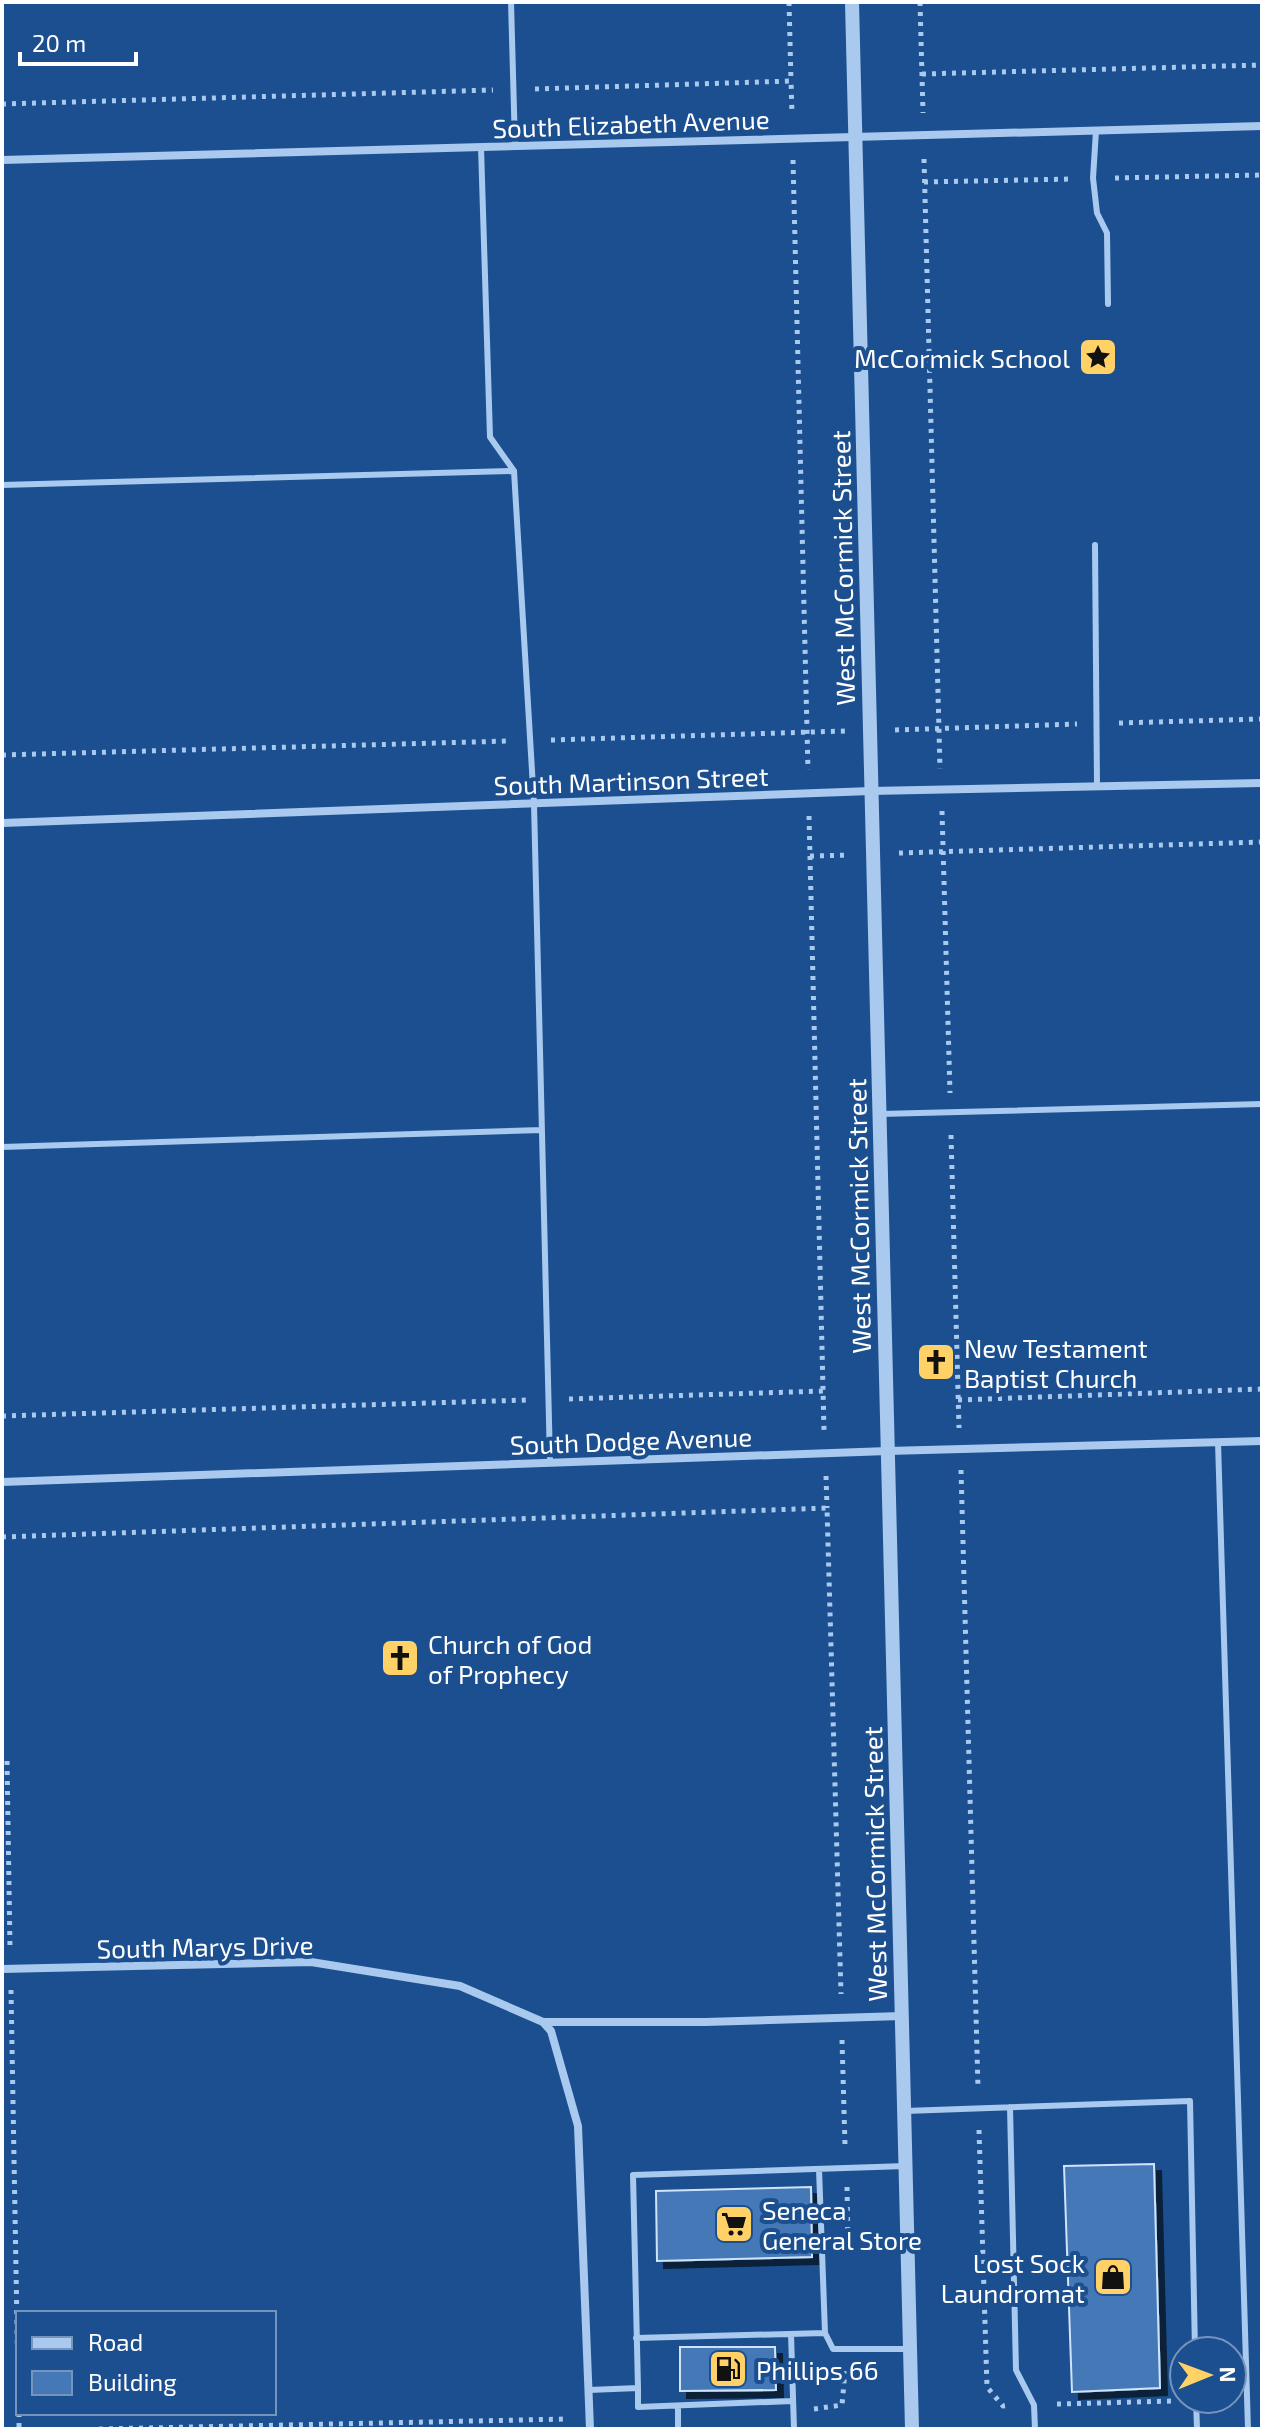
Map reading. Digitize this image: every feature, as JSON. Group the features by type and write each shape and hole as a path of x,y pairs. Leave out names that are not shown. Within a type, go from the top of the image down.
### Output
{"street":[{"name":"West McCormick Street","path":"852,2 912,2429"},
{"name":"South Elizabeth Avenue","path":"2,160 1262,126"},
{"name":"South Martinson Street","path":"2,823 871,791 1262,783"},
{"name":"South Dodge Avenue","path":"2,1482 1262,1441"},
{"name":"South Marys Drive","path":"6,1968 311,1962 460,1986 543,2022 705,2022 902,2016"},
{"path":"543,2022 551,2031 578,2126 590,2424"}],"lane":[{"path":"511,2 515,146"},
{"path":"1096,131 1093,178 1097,213 1107,233 1108,304"},
{"path":"481,147 490,437 514,471 534,804 550,1462"},
{"path":"2,485 514,471"},
{"path":"1095,545 1097,786"},
{"path":"880,1114 1262,1104"},
{"path":"2,1147 542,1130"},
{"path":"1218,1442 1248,2429"},
{"path":"905,2111 1190,2101 1195,2335"},
{"path":"1010,2107 1016,2370 1034,2405 1035,2429"},
{"path":"793,2401 638,2407 633,2175 906,2166"},
{"path":"819,2169 825,2333 833,2349 909,2349"},
{"path":"636,2338 825,2333"},
{"path":"791,2334 794,2429"},
{"path":"589,2390 638,2388"},
{"path":"678,2406 678,2429"}],"path":[{"path":"789,2 823,1391 848,2245"},
{"path":"920,2 987,2387 1003,2406 1168,2401"},
{"path":"922,74 1262,65"},
{"path":"2,104 791,81"},
{"path":"2,755 1262,719"},
{"path":"810,856 1262,842"},
{"path":"958,1400 1262,1389"},
{"path":"2,1416 823,1391"},
{"path":"2,1537 827,1508"},
{"path":"7,1761 6,1968 16,2312"},
{"path":"793,2412 842,2405 847,2349"},
{"path":"99,2429 590,2424"}],"building":[{"name":"Lost Sock Laundromat","path":"1154,2164 1160,2388 1072,2392 1064,2166"},
{"name":"Seneca General Store","path":"811,2187 812,2257 657,2261 656,2191"},
{"name":"Phillips 66","path":"680,2347 775,2347 776,2390 680,2391"}],"place":[{"name":"McCormick School","path":"1098,357"},
{"name":"New Testament Baptist Church","path":"936,1362"},
{"name":"Church of God of Prophecy","path":"400,1658"},
{"name":"Seneca General Store","path":"734,2224"},
{"name":"Lost Sock Laundromat","path":"1113,2277"},
{"name":"Phillips 66","path":"728,2369"}]}
